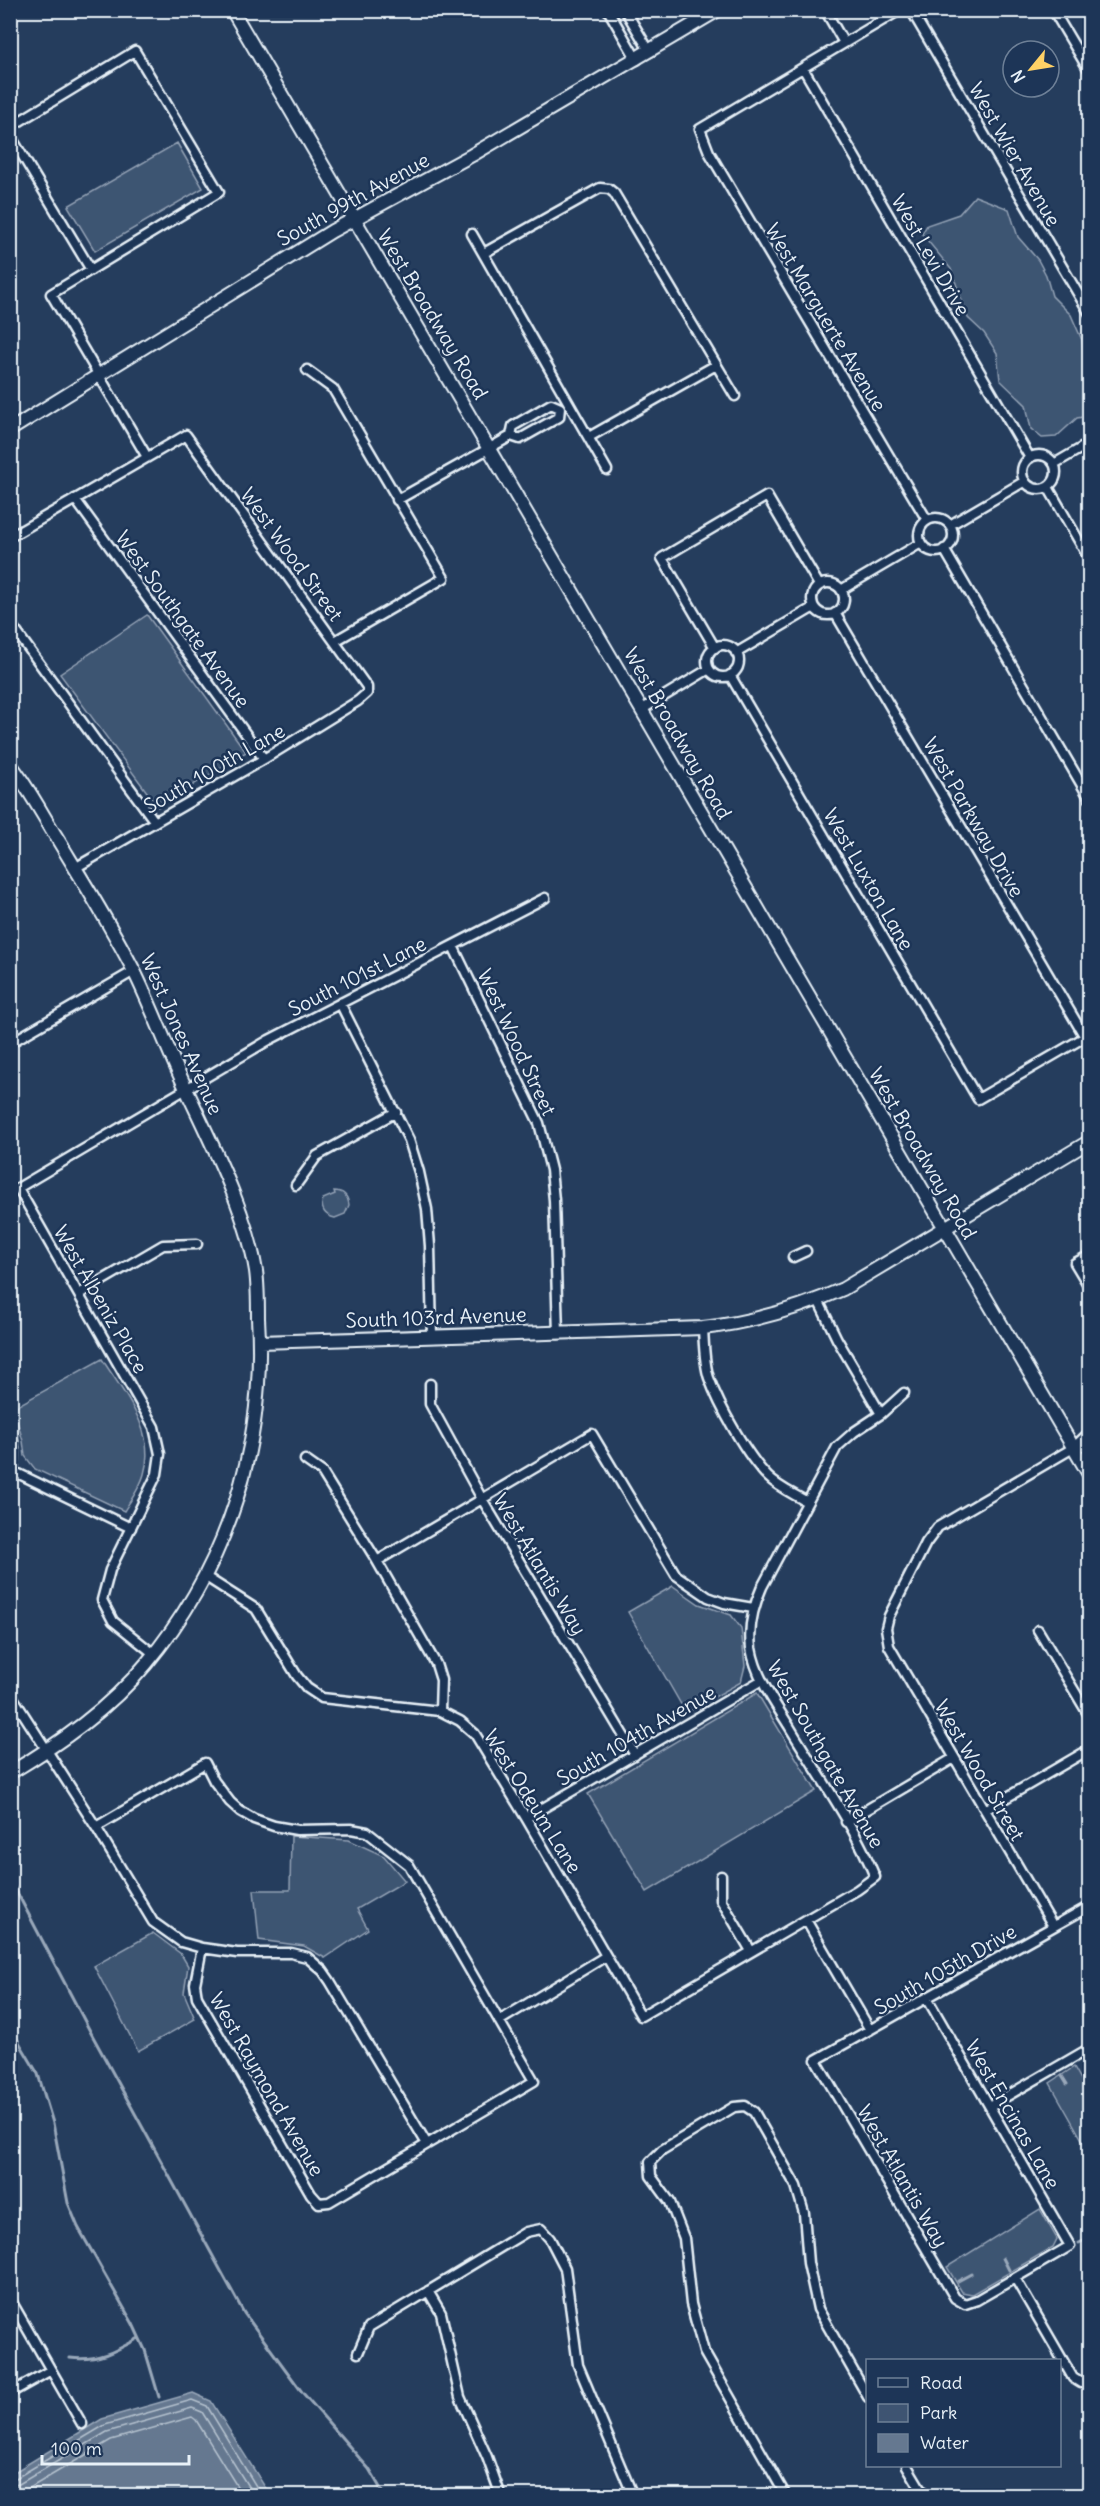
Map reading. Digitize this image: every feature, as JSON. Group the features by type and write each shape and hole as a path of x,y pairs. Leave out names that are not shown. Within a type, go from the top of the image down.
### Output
{"main road":[{"name":"West Broadway Road","path":"232,10 1089,1476"},
{"name":"South 99th Avenue","path":"10,430 218,300 354,219 472,155 638,60 718,10"},
{"name":"West Jones Avenue","path":"12,769 75,868 134,971 242,1216 256,1271 260,1342"},
{"name":"South 103rd Avenue","path":"260,1342 703,1328 760,1319 818,1300 871,1274 1089,1141"},
{"path":"10,1773 48,1750 96,1713 154,1654 206,1577 234,1512 247,1466 255,1423 260,1342"}],"street":[{"path":"608,10 638,60"},
{"path":"625,10 650,52"},
{"path":"825,10 844,43"},
{"path":"803,68 900,10"},
{"name":"West Wier Avenue","path":"911,10 1089,314"},
{"path":"1053,10 1089,72"},
{"path":"10,128 135,51 219,192 51,294 147,457 10,537"},
{"name":"West Marguerte Avenue","path":"803,68 700,129 710,152 927,520"},
{"name":"West Levi Drive","path":"803,68 1030,458"},
{"path":"10,135 91,270"},
{"path":"484,253 600,188 609,189 614,193 735,396"},
{"path":"472,234 607,470"},
{"path":"589,437 716,365"},
{"path":"307,370 333,389 444,578 335,641"},
{"path":"397,500 511,436 520,438 559,417 560,408 569,402"},
{"path":"511,436 513,426 551,404 560,408"},
{"name":"West Wood Street","path":"147,457 186,435 335,641 367,687 367,693"},
{"path":"1054,464 1089,443"},
{"path":"1035,455 1046,456 1054,464 1055,480 1048,488 1033,488 1025,481 1024,466 1035,455"},
{"path":"950,525 1025,481"},
{"path":"1048,488 1089,560"},
{"path":"715,648 662,558 767,496 819,585"},
{"name":"West Southgate Avenue","path":"75,499 264,759"},
{"path":"940,518 950,525 953,538 944,549 938,552 930,551 921,543 919,530 927,520 940,518"},
{"path":"841,590 921,543"},
{"path":"944,549 1089,799"},
{"path":"829,583 841,590 843,601 835,613 821,614 814,607 812,593 819,585 829,583"},
{"path":"736,653 814,607"},
{"name":"West Parkway Drive","path":"835,613 1087,1036"},
{"path":"10,622 155,822"},
{"path":"729,646 736,653 738,665 730,675 719,676 709,669 708,655 715,648 729,646"},
{"path":"641,710 709,669"},
{"name":"West Luxton Lane","path":"730,675 978,1099 1087,1036"},
{"name":"South 100th Lane","path":"75,868 264,759 358,701 367,693"},
{"name":"South 101st Lane","path":"18,1188 185,1087 340,1003 545,898"},
{"name":"West Wood Street","path":"453,946 539,1124 551,1170 554,1200 558,1334"},
{"path":"10,1042 134,971"},
{"path":"340,1003 409,1140 427,1209 432,1336"},
{"path":"296,1185 317,1156 396,1112"},
{"name":"West Albeniz Place","path":"18,1188 154,1426 160,1454 157,1474 110,1570 102,1600 107,1611 123,1631 154,1654"},
{"path":"80,1294 163,1245 197,1244"},
{"path":"793,1257 806,1251"},
{"path":"1089,1255 1075,1263 1089,1288"},
{"path":"818,1300 837,1339 881,1414"},
{"path":"703,1328 709,1377 717,1398 754,1460 778,1485 807,1502"},
{"name":"West Atlantis Way","path":"430,1384 430,1404 482,1499 635,1755"},
{"path":"377,1561 592,1434 676,1575 708,1598 753,1608 837,1447 854,1432 881,1414 904,1393"},
{"path":"10,1429 14,1441 13,1471 10,1481"},
{"path":"1073,1448 1089,1432"},
{"path":"1073,1448 1089,1444"},
{"name":"West Wood Street","path":"1053,1926 889,1646 886,1628 889,1616 926,1543 938,1527 1073,1448"},
{"path":"206,1577 256,1609 297,1676 307,1688 322,1698 440,1711 441,1680 436,1664 377,1561 322,1472 305,1460"},
{"path":"13,1471 131,1528"},
{"name":"West Southgate Avenue","path":"753,1608 750,1628 751,1648 762,1680 868,1860 875,1877 806,1920"},
{"path":"1038,1630 1089,1717"},
{"name":"South 104th Avenue","path":"526,1818 762,1680"},
{"path":"10,1693 48,1750 153,1922 181,1942 202,1948 237,1953 291,1953 307,1957 323,1971 330,1981 427,2144 534,2081 409,1865 367,1832 351,1829 297,1830 274,1826 254,1819 230,1802 205,1763 96,1827"},
{"name":"West Odeum Lane","path":"440,1711 460,1721 475,1734 641,2016 751,1951"},
{"path":"985,1810 1089,1749"},
{"path":"846,1822 954,1758"},
{"path":"721,1876 721,1900 751,1951 806,1920 870,2030"},
{"name":"South 105th Drive","path":"816,2060 1089,1906"},
{"name":"West Raymond Avenue","path":"202,1948 195,1984 197,1997 311,2194 319,2203 329,2202 427,2144"},
{"path":"499,2021 606,1956"},
{"name":"West Encinas Lane","path":"927,1998 1070,2246 1015,2278"},
{"path":"990,2106 1089,2048"},
{"name":"West Atlantis Way","path":"816,2060 955,2298 965,2304 977,2300 1015,2278"},
{"path":"786,2496 704,2352 692,2304 684,2238 670,2202 651,2176 650,2162 662,2150 734,2107 745,2106 754,2112 796,2186 804,2213 807,2263 818,2309 866,2395"},
{"path":"358,2353 369,2327 526,2232 541,2229 550,2238 565,2268 578,2364 633,2496"},
{"path":"1015,2278 1073,2378 1085,2382"},
{"path":"428,2291 441,2313 460,2397 487,2457 501,2496"},
{"path":"10,2299 82,2424"},
{"path":"10,2393 51,2370"},
{"path":"908,2467 923,2492 911,2496"}],"green space":[{"path":"177,143 203,188 95,251 68,206"},
{"path":"975,196 1009,209 1018,237 1038,260 1046,275 1052,296 1071,315 1082,340 1084,358 1089,363 1089,416 1077,418 1056,437 1042,438 1031,429 1026,405 1000,380 997,353 984,333 968,318 951,269 922,234 927,225 959,214"},
{"path":"147,615 246,752 158,807 60,674"},
{"path":"334,1191 344,1195 349,1205 345,1214 335,1218 326,1214 322,1206 323,1199 335,1194"},
{"path":"102,1359 136,1413 146,1443 147,1458 143,1479 124,1511 35,1469 25,1456 13,1408"},
{"path":"673,1586 699,1604 731,1615 741,1628 745,1666 741,1682 686,1713 628,1612"},
{"path":"757,1693 816,1791 647,1892 588,1794"},
{"path":"291,1836 349,1840 384,1856 405,1881 357,1909 368,1929 325,1958 304,1946 259,1940 254,1890 290,1890"},
{"path":"153,1933 181,1954 188,1966 184,1993 195,2019 138,2051 94,1966"},
{"path":"1074,2067 1089,2094 1089,2152 1050,2083"},
{"path":"1040,2209 1057,2239 1053,2247 972,2294 962,2292 947,2267"}],"water":[{"path":"193,2393 211,2401 270,2495 11,2495 11,2474 102,2419"}],"waterway":[{"path":"10,1879 244,2313 302,2392 369,2469 385,2496"},
{"path":"10,2027 38,2074 53,2123 68,2203 78,2227 133,2324 145,2350 159,2397"},
{"path":"1062,2076 1067,2084"},
{"path":"1079,2243 1090,2238"},
{"path":"1003,2258 1009,2270"},
{"path":"958,2281 971,2274"},
{"path":"70,2358 98,2357 139,2338"}]}
